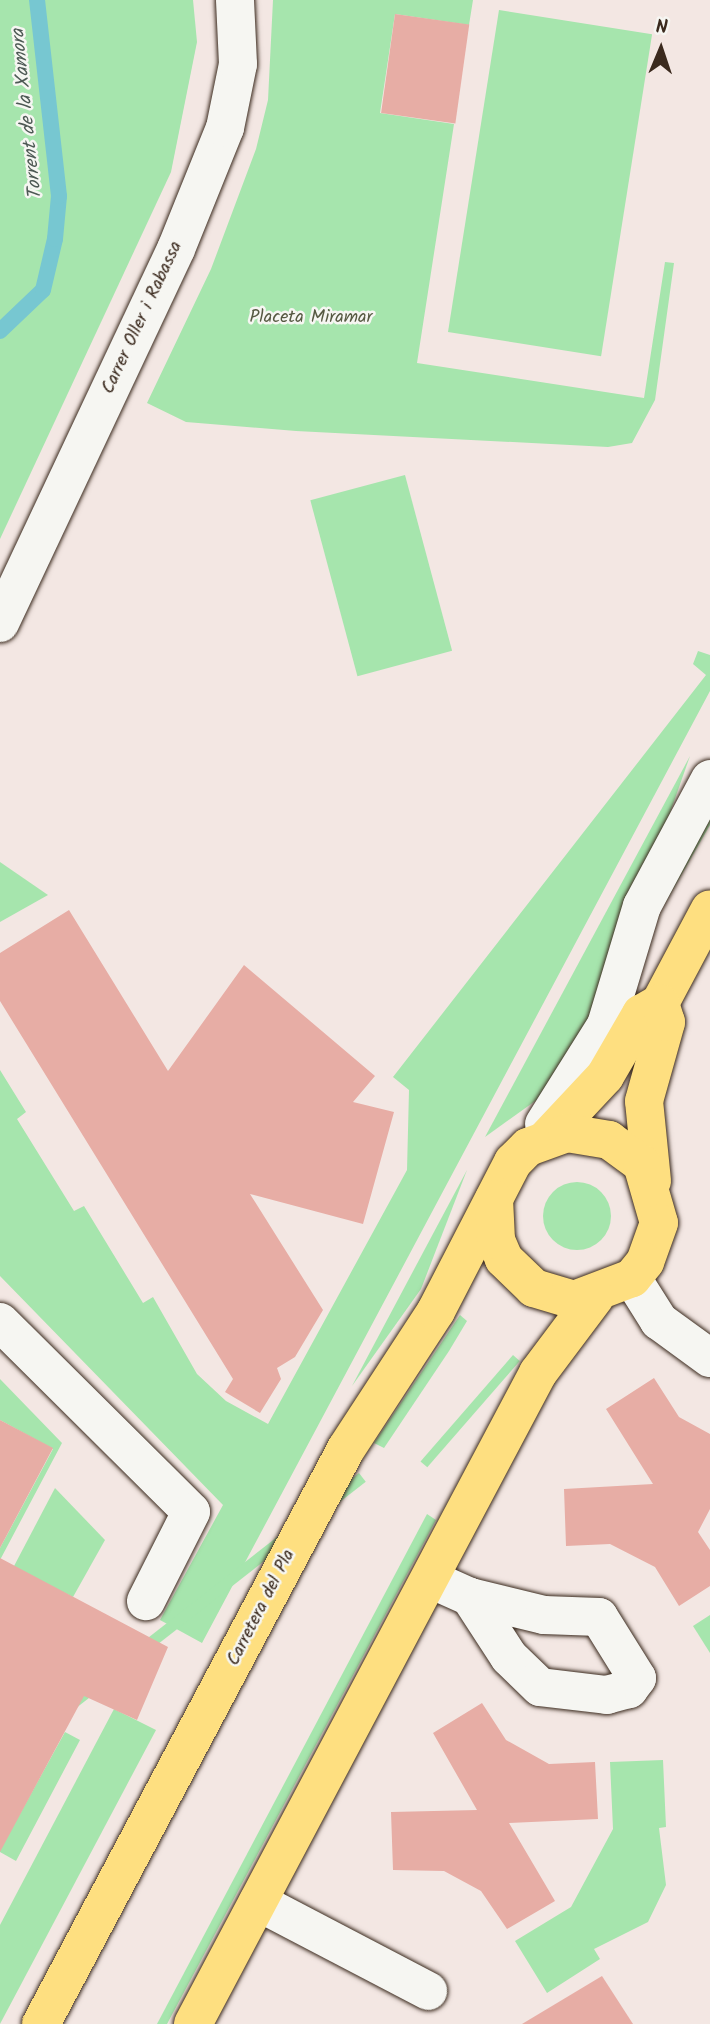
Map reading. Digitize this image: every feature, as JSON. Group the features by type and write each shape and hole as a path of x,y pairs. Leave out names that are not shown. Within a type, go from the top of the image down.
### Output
{"main road":[{"path":"632,1279 650,1253 659,1223 644,1101 666,1022 660,1003 710,909"},
{"name":"Carretera del Pla","path":"41,2024 346,1449 436,1311 513,1161 538,1143 605,1076 641,1014 660,1003"},
{"path":"538,1143 567,1133 608,1140 642,1164 652,1183"},
{"name":"Carretera del Pla","path":"494,1199 496,1240 517,1275 553,1297 595,1297 632,1279"},
{"name":"Carretera del Pla","path":"193,2024 538,1373 595,1297"}],"street":[{"name":"Carrer Oller i Rabassa","path":"0,623 176,249 225,128 238,64 235,0"},
{"path":"538,1143 593,1052 642,906 710,779"},
{"path":"632,1279 659,1321 710,1357"},
{"path":"0,1322 191,1512 146,1601"},
{"path":"430,1580 470,1597"},
{"path":"258,1902 428,1991"}],"green space":[{"path":"0,0 193,0 197,42 171,172 0,539"},
{"name":"Placeta Miramar","path":"273,0 473,0 469,25 395,14 380,113 454,124 417,363 644,398 665,262 674,263 655,400 632,443 608,447 296,431 186,422 147,403 211,269 256,149 268,100"},
{"path":"499,10 652,34 601,356 448,332"},
{"path":"405,475 452,651 357,676 310,500"},
{"path":"698,651 710,655 710,691 202,1643 160,1620 223,1505 0,1276 0,1070 26,1112 17,1119 74,1211 84,1206 143,1303 153,1297 197,1374 226,1401 268,1424 407,1170 409,1090 393,1077 706,675 693,664"},
{"path":"690,756 606,994 545,1094 485,1137"},
{"path":"710,809 710,825 660,912"},
{"path":"0,862 48,895 0,922"},
{"path":"467,1170 421,1289 352,1386 378,1337"},
{"path":"584,1182 605,1197 611,1209 609,1229 601,1240 584,1250 570,1250 553,1240 545,1229 543,1209 553,1192 564,1184"},
{"path":"460,1315 467,1321 384,1448 374,1443"},
{"path":"513,1355 520,1361 427,1467 420,1461"},
{"path":"0,1379 62,1443 0,1560 0,1548 53,1449 0,1420"},
{"path":"359,1473 366,1482 0,1767 0,1753"},
{"path":"55,1488 105,1540 73,1597 13,1568"},
{"path":"427,1514 436,1520 167,2024 157,2024"},
{"path":"710,1615 710,1653 693,1626"},
{"path":"114,1709 156,1730 0,2024 0,1925"},
{"path":"65,1732 80,1740 16,1861 0,1852 0,1834 16,1821"},
{"path":"663,1760 666,1827 659,1828 666,1885 648,1922 594,1949 600,1959 547,1993 515,1941 571,1907 613,1829 610,1762"}],"building":[{"path":"395,14 469,24 455,123 381,113"},
{"path":"69,910 168,1071 244,965 375,1076 353,1102 394,1112 363,1224 250,1194 323,1310 295,1357 277,1368 281,1379 260,1413 225,1392 233,1379 0,1001 0,953"},
{"path":"654,1378 679,1417 710,1434 710,1509 698,1532 710,1550 710,1586 679,1606 655,1567 610,1544 566,1546 564,1489 653,1484 606,1409"},
{"path":"0,1420 53,1448 0,1548"},
{"path":"0,1558 168,1647 137,1720 84,1696 0,1852"},
{"path":"482,1703 506,1740 549,1764 595,1762 598,1819 509,1823 555,1901 507,1929 481,1891 444,1871 393,1870 391,1812 477,1810 433,1733"},
{"path":"602,1976 633,2024 522,2024"}],"waterway":[{"name":"Torrent de la Xamora","path":"0,331 43,290 55,239 59,196 37,0"}]}
